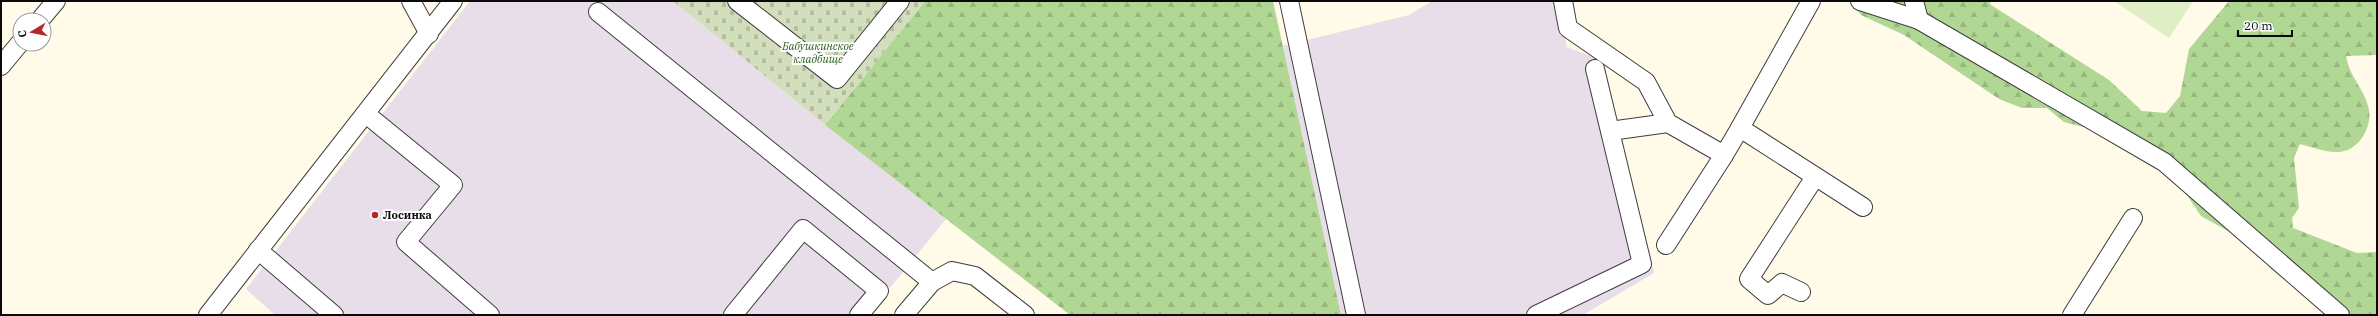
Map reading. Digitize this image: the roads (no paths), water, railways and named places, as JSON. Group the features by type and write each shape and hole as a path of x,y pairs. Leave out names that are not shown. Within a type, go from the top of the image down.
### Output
{"street":[{"path":"47,12 56,1"},
{"path":"411,1 429,34"},
{"path":"208,315 454,1"},
{"path":"737,1 838,79 900,1"},
{"path":"1289,1 1356,315"},
{"path":"1563,1 1568,28 1646,82 1668,123 1724,155"},
{"path":"1666,245 1724,155 1811,1"},
{"path":"1860,1 1918,20 2164,162 2340,315"},
{"path":"1914,1 1918,20"},
{"path":"598,12 932,282"},
{"path":"1,66 13,52"},
{"path":"1536,315 1642,264 1595,69"},
{"path":"366,114 453,185 406,242 490,315"},
{"path":"1610,131 1668,123"},
{"path":"1740,128 1863,207"},
{"path":"1801,292 1782,283 1768,295 1749,279 1816,177"},
{"path":"2072,315 2133,218"},
{"path":"733,315 803,229 879,291 859,315"},
{"path":"258,250 334,315"},
{"path":"904,315 932,282 952,271 975,276 1025,315"}],"place":[{"name":"Лосинка","path":"375,215"}],"park label":[{"name":"Бабушкинское кладбище","path":"818,52"}]}
